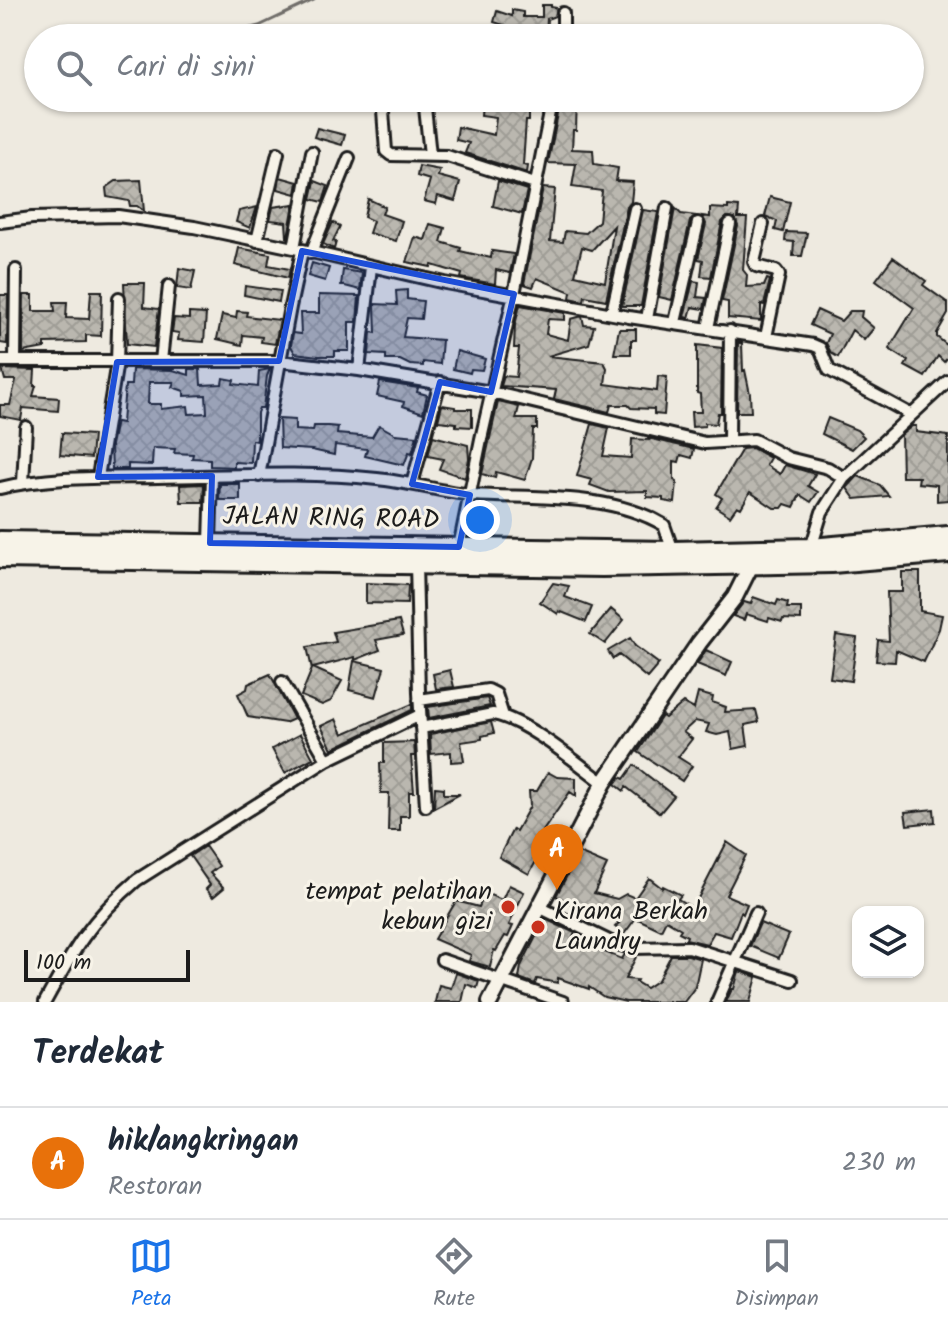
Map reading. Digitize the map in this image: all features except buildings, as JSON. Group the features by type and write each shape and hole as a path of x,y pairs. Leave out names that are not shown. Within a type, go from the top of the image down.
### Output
{"highway":[{"name":"JALAN RING ROAD","path":"0,558 210,543 461,540 673,551 811,548 948,536"},
{"name":"JALAN RING ROAD","path":"0,541 92,550 602,567 832,563 948,553"}],"street":[{"path":"563,13 563,24"},
{"path":"383,112 386,151 391,155 447,156 535,184"},
{"path":"425,112 430,155"},
{"path":"461,540 550,112"},
{"path":"259,476 303,250 312,152"},
{"path":"257,241 278,153"},
{"path":"303,250 349,158"},
{"path":"647,319 667,208"},
{"path":"612,312 635,209"},
{"path":"0,222 118,216 194,227 445,283 813,345 820,348 829,370 910,414"},
{"path":"675,322 698,223"},
{"path":"708,328 730,224"},
{"path":"763,224 754,262 756,266 776,271 779,275 766,337"},
{"path":"359,370 371,267"},
{"path":"15,360 16,270"},
{"path":"161,361 169,286"},
{"path":"98,477 117,362 119,298"},
{"path":"729,441 730,331"},
{"path":"0,361 279,361 359,370 491,392 705,443 754,440 788,458 828,468 844,478"},
{"path":"811,548 822,512 844,478 948,381"},
{"path":"412,484 440,382"},
{"path":"23,483 26,427"},
{"path":"210,543 212,476"},
{"path":"0,488 23,483 98,477 351,477 412,484 469,500 579,502 642,514 664,525 673,551"},
{"path":"416,563 419,700 426,806"},
{"path":"490,1002 604,783 699,643 735,597 751,565"},
{"path":"282,682 327,760"},
{"path":"419,700 488,690 496,694 503,716"},
{"path":"421,728 493,714 503,716 527,729 604,783"},
{"path":"45,1002 78,941 111,902 137,880 327,760 420,715"},
{"path":"541,908 613,943 632,948 689,947 792,980"},
{"path":"717,1002 756,913"},
{"path":"442,960 563,1002"}],"highlighted area":[{"path":"302,251 514,294 491,392 440,382 412,484 470,495 459,547 210,543 212,476 98,477 117,362 279,361"}],"waterway":[{"path":"263,24 314,0"}],"place":[{"name":"hik/angkringan","path":"557,890"},
{"name":"tempat pelatihan kebun gizi","path":"508,907"},
{"name":"Kirana Berkah Laundry","path":"538,927"}]}
